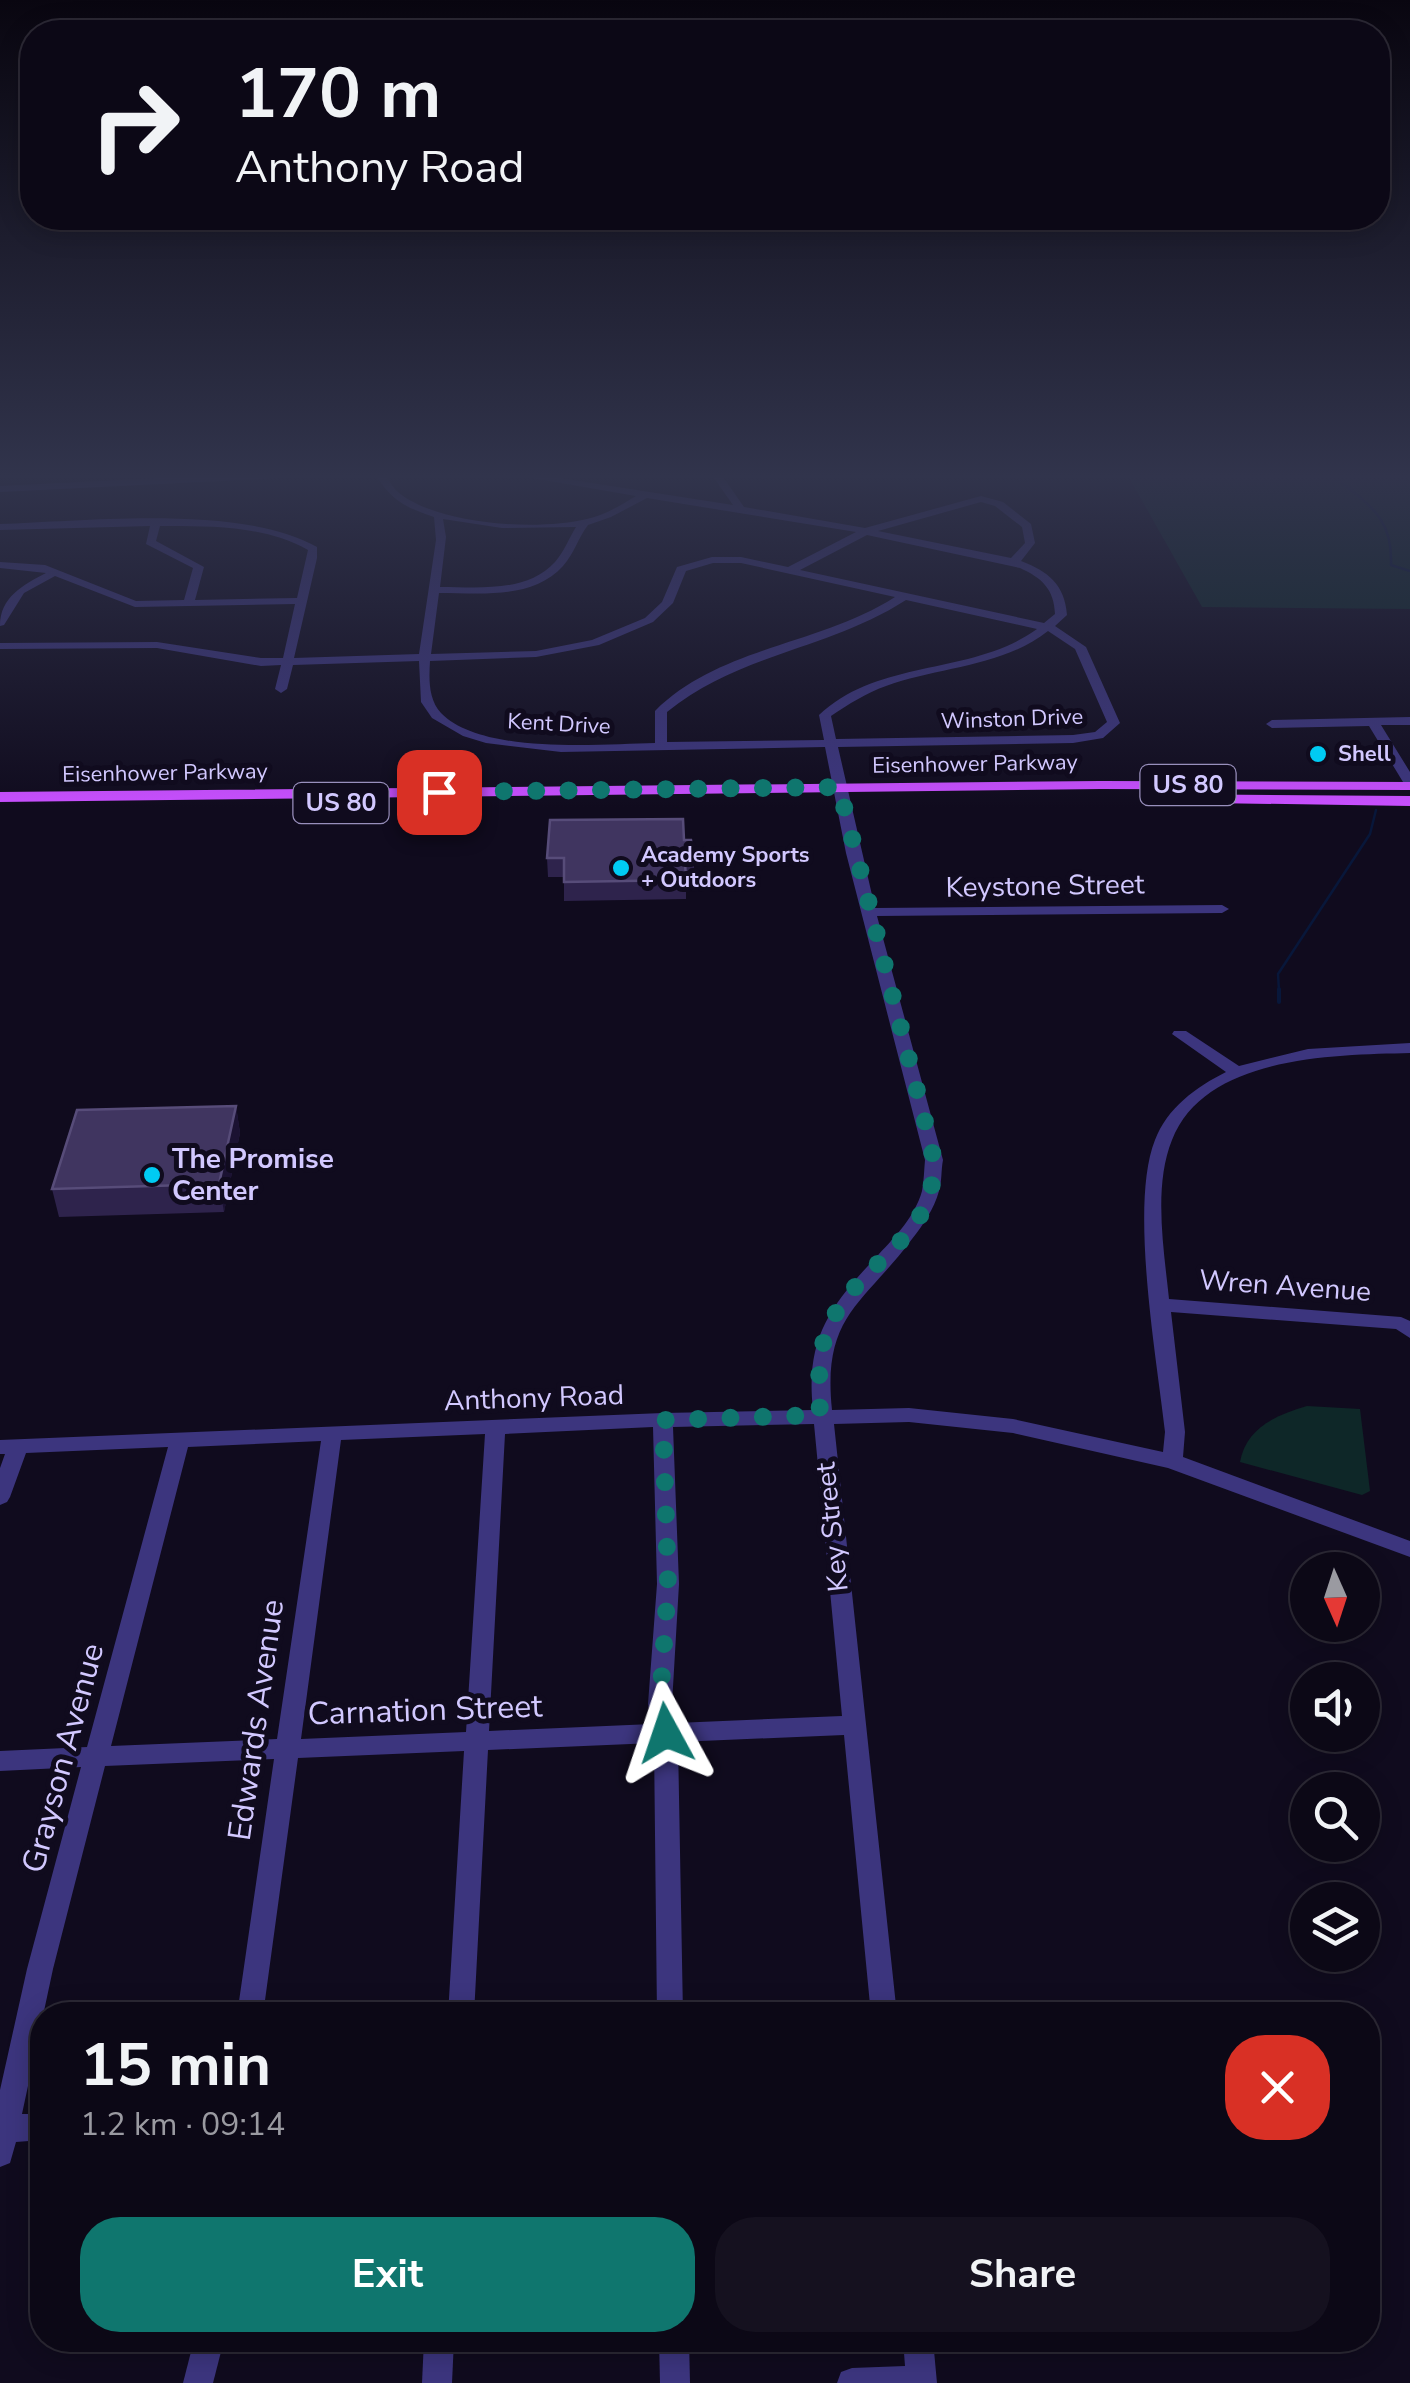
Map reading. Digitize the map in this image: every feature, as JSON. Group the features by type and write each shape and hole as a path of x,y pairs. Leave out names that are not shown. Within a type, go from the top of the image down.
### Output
{"main road":[{"name":"Eisenhower Parkway","path":"0,807 1410,784"},
{"name":"Eisenhower Parkway","path":"0,797 840,792 1410,801"}],"street":[{"path":"0,623 20,591 31,585"},
{"path":"88,585 135,604 302,601"},
{"path":"188,604 194,585"},
{"path":"280,689 305,585"},
{"name":"Kent Drive","path":"435,585 424,687 429,706 465,732 542,748 829,744"},
{"path":"434,590 523,585"},
{"name":"Winston Drive","path":"0,646 157,645 238,660 289,662 536,654 616,636 661,610 672,585"},
{"name":"Winston Drive","path":"829,744 1073,739 1108,730 1114,716 1080,647 1065,634 857,585"},
{"path":"829,744 826,715 832,709 916,670 996,651 1044,627 1060,615 1053,585"},
{"path":"661,746 661,710 678,694 741,661 870,617 904,596"},
{"path":"1272,724 1410,721"},
{"path":"1372,722 1410,784"},
{"name":"Key Street","path":"829,744 931,1145 933,1186 930,1199 908,1233 856,1286 827,1330 820,1356 820,1415 883,2002"},
{"name":"Keystone Street","path":"869,912 1222,909"},
{"path":"1180,1034 1237,1072"},
{"name":"Wren Avenue","path":"1172,1461 1175,1432 1152,1183 1158,1153 1181,1112 1237,1072 1303,1054 1410,1048"},
{"name":"Wren Avenue","path":"1164,1305 1407,1323"},
{"name":"Anthony Road","path":"9,1446 663,1420 909,1415 1084,1438 1172,1461 1410,1549"},
{"path":"663,1420 668,1584 660,1704 666,1733 670,2002"},
{"path":"462,2002 495,1428"},
{"name":"Edwards Avenue","path":"252,2002 332,1434"},
{"name":"Grayson Avenue","path":"33,2002 180,1439"},
{"path":"0,1497 9,1446"},
{"name":"Carnation Street","path":"0,1761 853,1725"},
{"name":"Grayson Avenue","path":"2,2137 30,2013"},
{"path":"2,2137 30,2130"},
{"path":"198,2383 206,2352"},
{"path":"437,2383 438,2352"},
{"path":"674,2352 675,2383"},
{"path":"852,2383 922,2382 919,2352"}],"green space":[{"path":"1190,585 1410,585 1410,609 1202,607"},
{"path":"1307,1406 1360,1409 1370,1491 1362,1495 1240,1462 1249,1440 1264,1425"}],"building":[{"name":"Academy Sports + Outdoors","path":"683,819 684,840 691,840 694,862 685,862 686,880 564,882 564,858 547,858 550,820"},
{"path":"236,1106 219,1184 52,1189 77,1110"}],"waterway":[{"path":"1279,991 1278,974 1370,834 1376,810"},
{"path":"1279,991 1279,1002"}],"place":[{"name":"Shell","path":"1318,754"},
{"name":"Academy Sports + Outdoors","path":"621,868"},
{"name":"The Promise Center","path":"152,1175"}],"route":[{"path":"439,792 839,787 880,960 931,1145 933,1186 922,1214 907,1235 856,1286 827,1330 820,1356 820,1415 663,1420 668,1584 660,1704 666,1733"}]}
